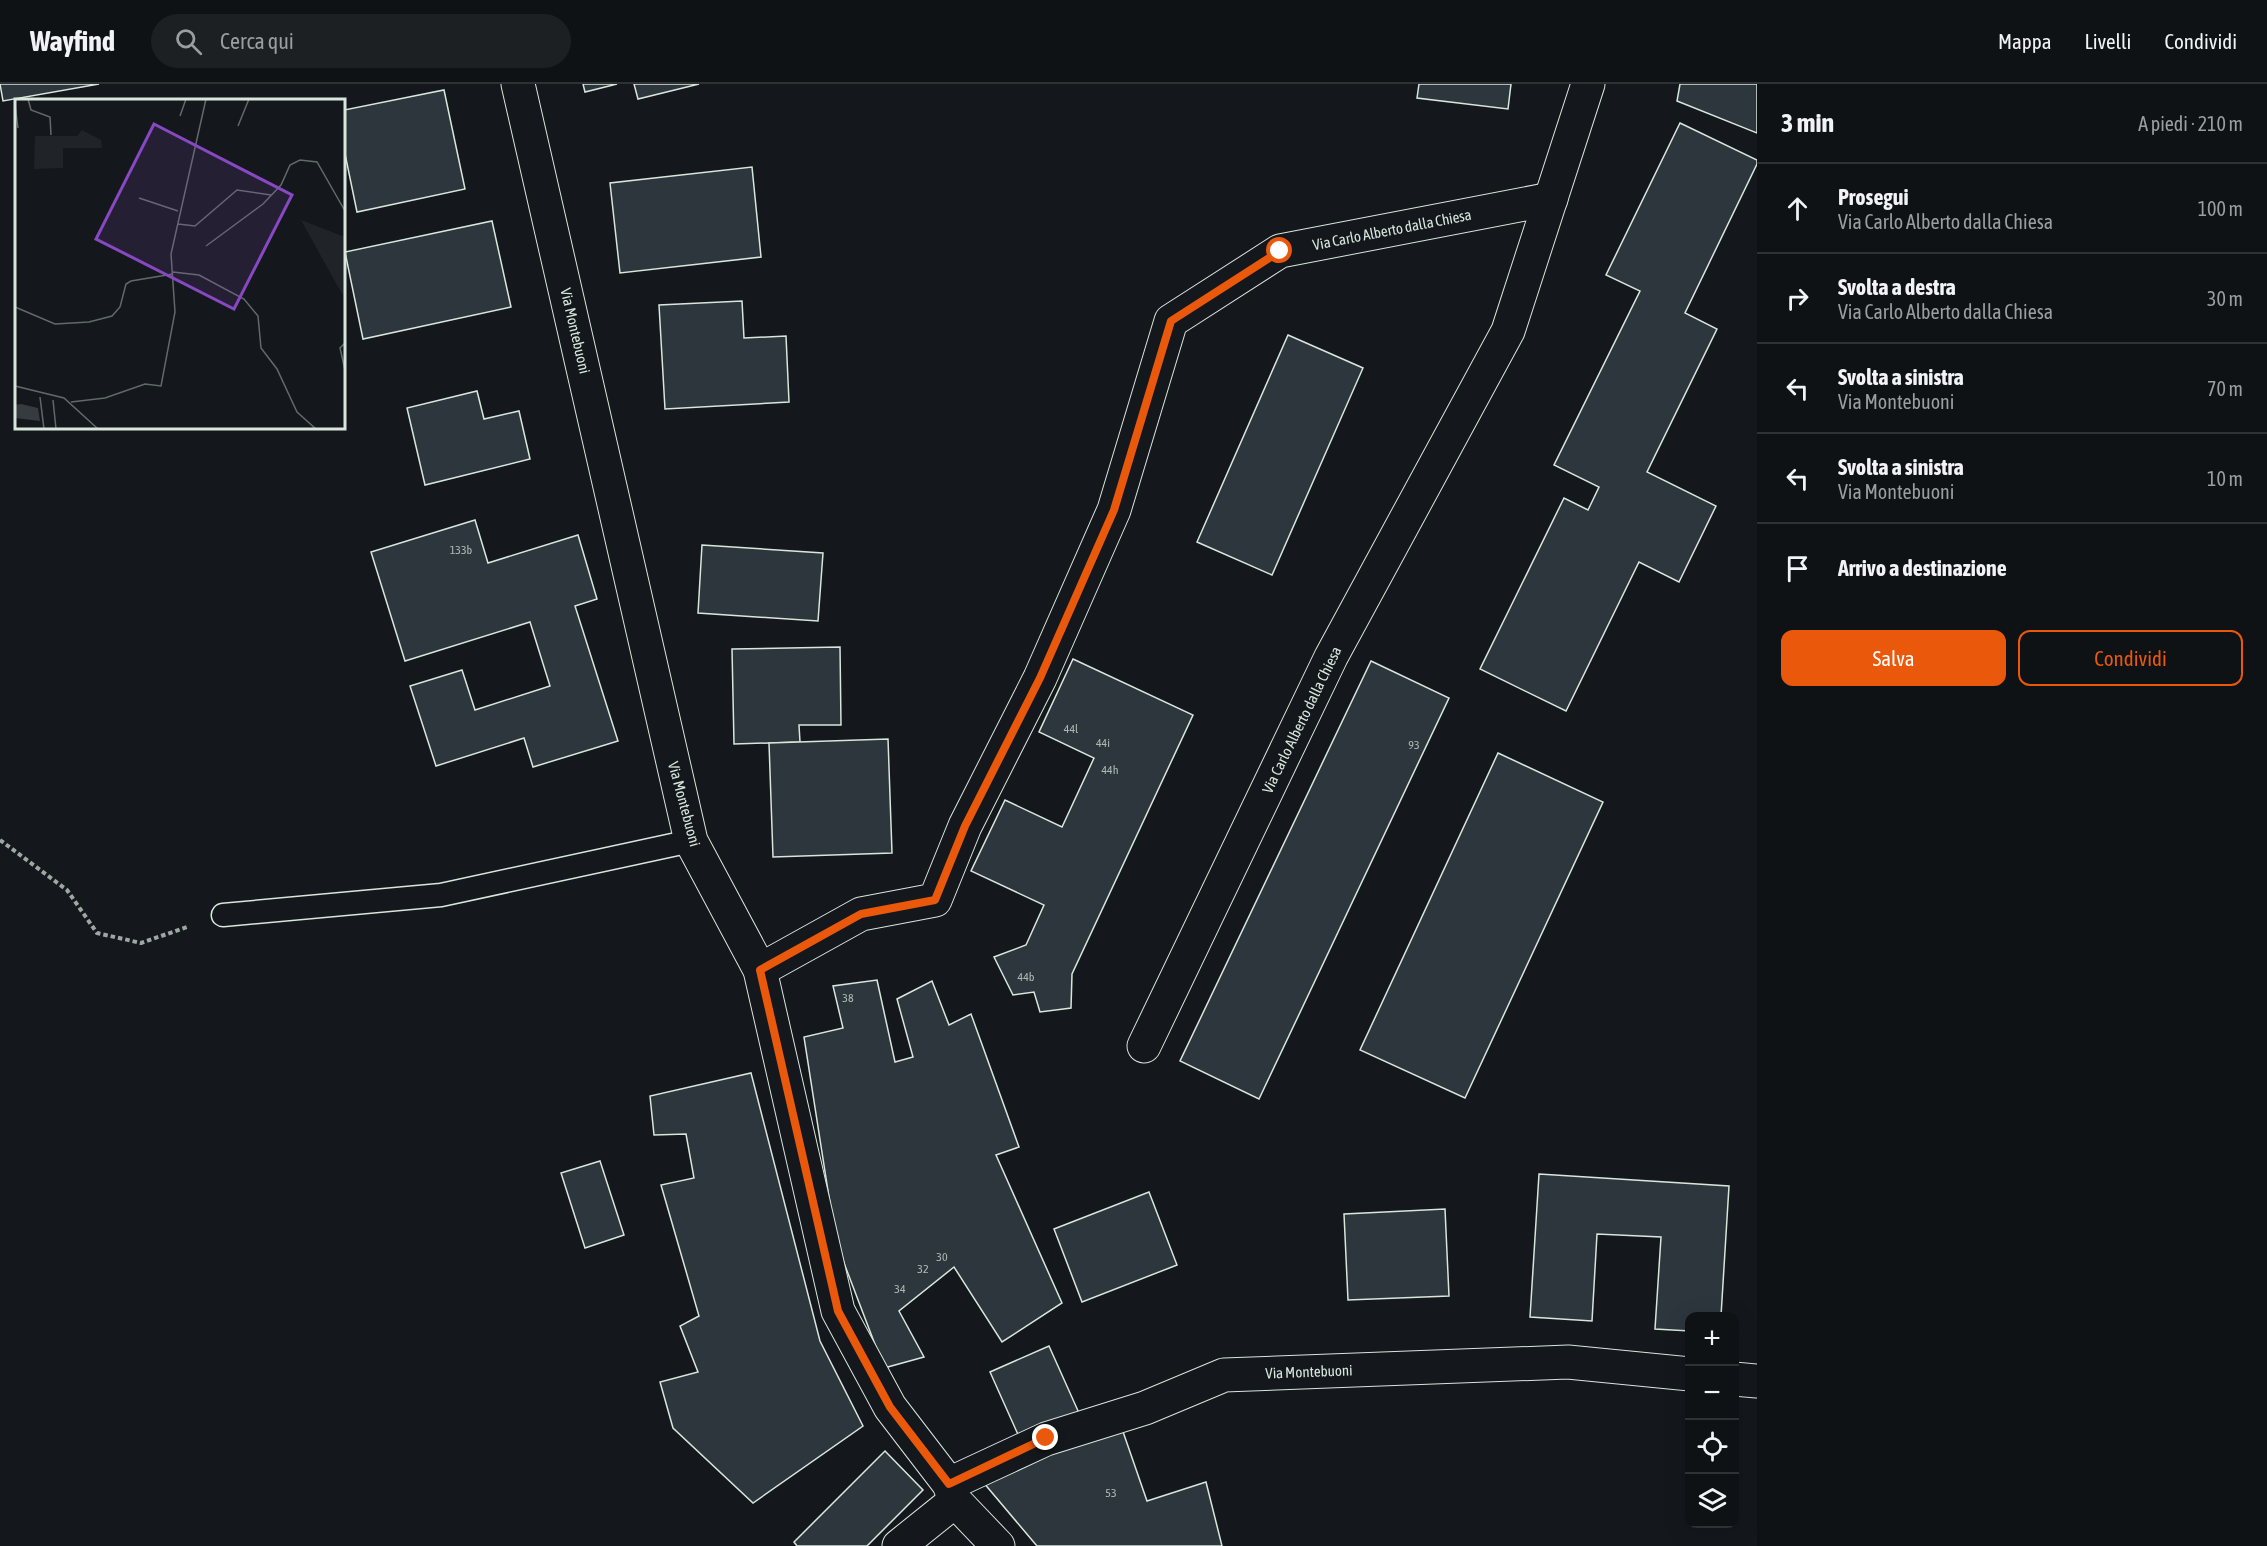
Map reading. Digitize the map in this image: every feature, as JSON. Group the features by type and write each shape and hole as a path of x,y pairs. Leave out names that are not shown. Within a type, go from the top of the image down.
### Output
{"street":[{"name":"Via Montebuoni","path":"518,84 691,841 760,970 838,1311 890,1407 952,1493 998,1546"},
{"name":"Via Carlo Alberto dalla Chiesa","path":"1144,1046 1331,657 1508,331 1588,84"},
{"name":"Via Carlo Alberto dalla Chiesa","path":"760,970 861,914 935,900 965,826 1040,678 1114,510 1171,321 1280,251 1551,199"},
{"name":"Via Montebuoni","path":"898,1546 952,1493 1046,1438 1145,1408 1224,1375 1568,1362 1685,1374"},
{"path":"1739,1379 1757,1381"}],"lane":[{"path":"223,915 441,895 691,841"}],"path":[{"path":"0,840 68,890 97,933 141,943 223,915"}],"building":[{"path":"0,84 99,84 3,101"},
{"path":"583,84 617,84 585,92"},
{"path":"634,84 699,84 638,99"},
{"path":"1419,84 1511,84 1508,109 1417,98"},
{"path":"1680,84 1757,84 1757,133 1677,101"},
{"path":"444,90 465,189 357,212 345,154 345,110"},
{"path":"1680,123 1757,160 1685,313 1717,329 1647,472 1716,506 1679,582 1639,562 1566,711 1480,669 1564,498 1588,510 1599,487 1554,465 1640,291 1606,275"},
{"path":"752,167 761,257 620,273 610,183"},
{"path":"492,221 511,307 363,339 345,252"},
{"path":"742,301 744,338 786,336 789,402 665,409 659,305"},
{"path":"1288,335 1363,368 1272,575 1197,542"},
{"path":"477,391 484,419 519,411 530,459 425,485 407,408"},
{"path":"475,520 488,563 578,535 597,599 575,606 618,741 533,767 524,738 436,766 410,686 462,670 475,710 550,686 530,622 405,661 371,552"},
{"path":"702,545 823,553 818,621 698,613"},
{"path":"840,647 841,725 799,725 800,742 734,744 732,649"},
{"path":"1073,659 1193,715 1072,974 1071,1008 1040,1012 1034,992 1013,995 994,957 1026,945 1044,905 971,871 1005,800 1062,827 1094,758 1039,732"},
{"path":"1371,661 1449,698 1259,1099 1180,1061"},
{"path":"888,739 892,853 773,857 769,743"},
{"path":"1498,753 1603,802 1465,1098 1360,1050"},
{"path":"877,980 895,1062 913,1057 897,999 932,981 949,1025 971,1014 1019,1147 996,1155 1062,1303 1002,1342 954,1267 899,1311 924,1357 884,1368 836,1242 804,1037 843,1028 833,986"},
{"path":"751,1073 820,1341 863,1426 753,1503 673,1428 660,1382 698,1372 680,1326 699,1316 661,1185 694,1178 686,1134 654,1135 650,1096"},
{"path":"600,1161 624,1235 585,1248 561,1173"},
{"path":"1539,1174 1729,1186 1721,1312 1685,1312 1685,1331 1655,1329 1661,1237 1597,1234 1592,1321 1530,1317"},
{"path":"1149,1192 1177,1265 1082,1302 1054,1229"},
{"path":"1445,1209 1449,1296 1348,1300 1344,1214"},
{"path":"1049,1346 1079,1413 1020,1439 990,1372"},
{"path":"1120,1423 1147,1501 1206,1482 1222,1546 1037,1546 983,1482"},
{"path":"885,1451 923,1490 867,1546 797,1546 794,1542"}],"route":[{"path":"1046,1438 949,1484 890,1407 838,1311 760,970 861,914 935,900 965,826 1040,678 1114,510 1171,321 1280,251"}]}
